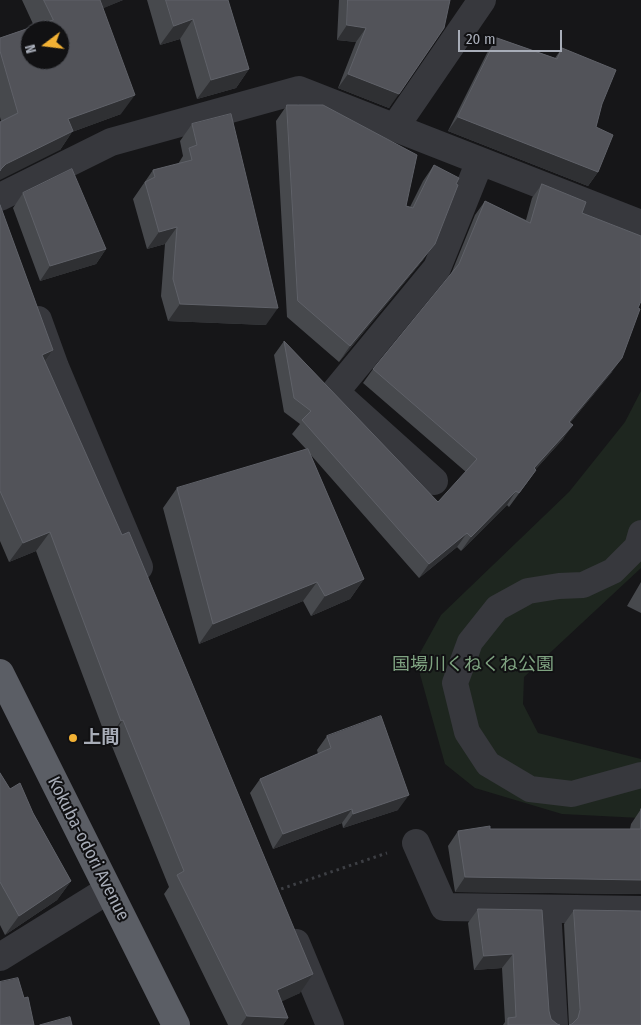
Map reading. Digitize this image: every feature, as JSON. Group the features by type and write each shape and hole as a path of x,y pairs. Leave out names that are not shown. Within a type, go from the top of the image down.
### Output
{"highway":[{"name":"Kokuba-odori Avenue","path":"0,673 176,1025"}],"street":[{"path":"395,127 482,0"},
{"path":"0,197 111,142 299,90 641,224"},
{"path":"434,481 336,392 437,268 480,161"},
{"path":"29,296 56,367 150,594"},
{"path":"641,533 637,546 613,571 583,585 559,586 528,591 497,608 470,642 455,684 467,732 488,764 530,790 572,794 641,775"},
{"path":"416,843 444,907 641,910"},
{"path":"0,957 108,890"},
{"path":"274,891 330,1025"},
{"path":"547,909 554,1025"}],"path":[{"path":"274,891 416,843"}],"green space":[{"name":"国場川くねくね公園","path":"641,391 641,568 524,677 523,704 538,733 641,759 641,818 562,814 475,788 445,764 416,660 441,615 569,492 625,422"}],"building":[{"path":"44,0 100,0 135,95 68,119 73,131 6,164 0,171 0,122 18,113 0,51 0,38 20,31 20,70 70,70 70,20 53,20"},
{"path":"166,0 228,0 249,69 211,80 193,19 174,26"},
{"path":"348,0 450,0 444,28 399,94 348,74 366,28 347,25"},
{"path":"497,38 557,59 562,48 616,70 602,104 596,127 613,135 598,172 458,117"},
{"path":"287,105 323,105 417,155 406,206 413,208 434,165 459,178 435,244 350,346 298,301"},
{"path":"231,114 278,308 180,304 173,279 177,227 159,232 145,182 155,177 153,170 192,160 189,148 197,145 192,124"},
{"path":"72,169 106,249 50,266 23,193"},
{"path":"542,184 586,202 582,213 641,236 641,301 638,308 640,309 622,358 569,422 573,425 534,468 536,470 519,493 516,491 471,537 467,533 429,564 302,420 311,411 294,398 284,341 438,502 477,459 373,369 459,264 485,201 530,223"},
{"path":"0,205 53,350 42,355 122,535 129,532 313,974 277,990 288,1018 247,1016 177,875 184,871 123,720 121,721 50,532 23,543 0,491"},
{"path":"308,449 364,579 325,596 317,582 213,624 177,488"},
{"path":"381,716 409,795 353,814 352,809 283,834 260,779 331,748 327,736"},
{"path":"0,773 10,789 20,783 33,813 71,881 19,916 0,882"},
{"path":"641,809 641,880 465,877 458,831 490,826 490,829 640,829"},
{"path":"478,909 542,910 549,1011 551,1019 560,1025 508,1025 508,1018 516,1017 513,954 484,956"},
{"path":"574,910 641,911 641,1025 569,1025 578,1018 580,1010"},
{"path":"18,978 24,998 28,997 34,1025 0,1025 0,982"},
{"path":"70,1017 72,1025 40,1025"}],"place":[{"name":"上間","path":"73,738"}]}
